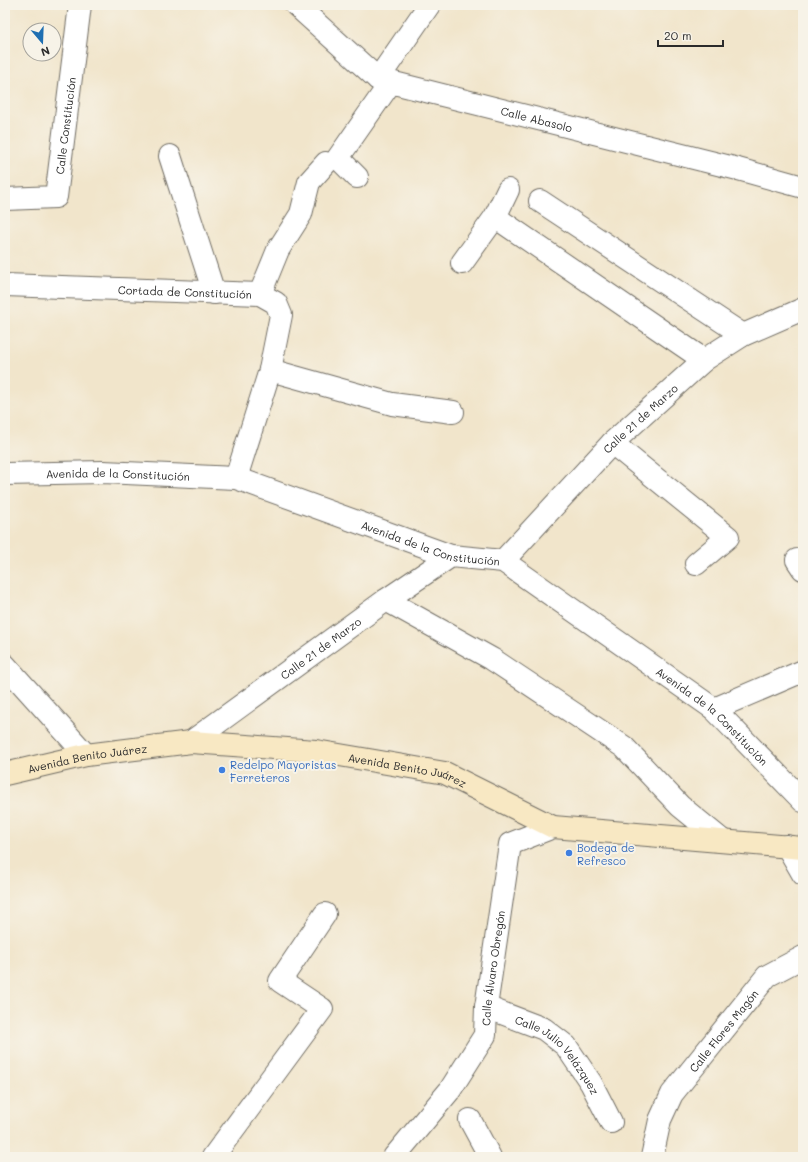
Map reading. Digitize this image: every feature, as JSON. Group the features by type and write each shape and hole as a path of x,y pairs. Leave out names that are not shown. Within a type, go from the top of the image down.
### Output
{"main road":[{"name":"Avenida Benito Juárez","path":"5,774 86,755 191,742 316,751 445,773 552,827 795,847"}],"street":[{"name":"Calle Constitución","path":"5,199 56,197 80,5"},
{"name":"Calle Abasolo","path":"296,5 385,80 730,167 803,187"},
{"path":"357,177 338,158 429,5"},
{"path":"170,156 214,293"},
{"path":"260,294 278,250 301,214 309,182 326,163"},
{"path":"462,263 494,216 508,190"},
{"path":"540,201 743,335"},
{"path":"494,216 704,360"},
{"name":"Cortada de Constitución","path":"5,285 260,294 276,303 281,315 270,370 236,478"},
{"name":"Calle 21 de Marzo","path":"503,561 612,443 704,360 743,335 803,309"},
{"path":"270,370 392,404 453,412"},
{"path":"612,443 728,537 696,564"},
{"name":"Avenida de la Constitución","path":"5,474 103,472 236,478 451,556 503,561 714,709 803,801"},
{"name":"Calle 21 de Marzo","path":"191,742 386,600 451,556"},
{"path":"386,600 492,659 624,747 680,806 723,841"},
{"path":"5,665 86,755"},
{"path":"714,709 803,671"},
{"name":"Calle Álvaro Obregón","path":"394,1157 450,1090 485,1035 486,1007 510,844 552,827"},
{"path":"795,847 803,874"},
{"path":"213,1157 322,1008 280,980 326,914"},
{"name":"Calle Flores Magón","path":"652,1157 660,1120 672,1094 767,976 803,957"},
{"name":"Calle Julio Velázquez","path":"486,1007 544,1029 566,1046 591,1083 611,1122"},
{"path":"470,1120 490,1157"}],"place":[{"name":"Redelpo Mayoristas Ferreteros","path":"222,770"},
{"name":"Bodega de Refresco","path":"569,853"}]}
